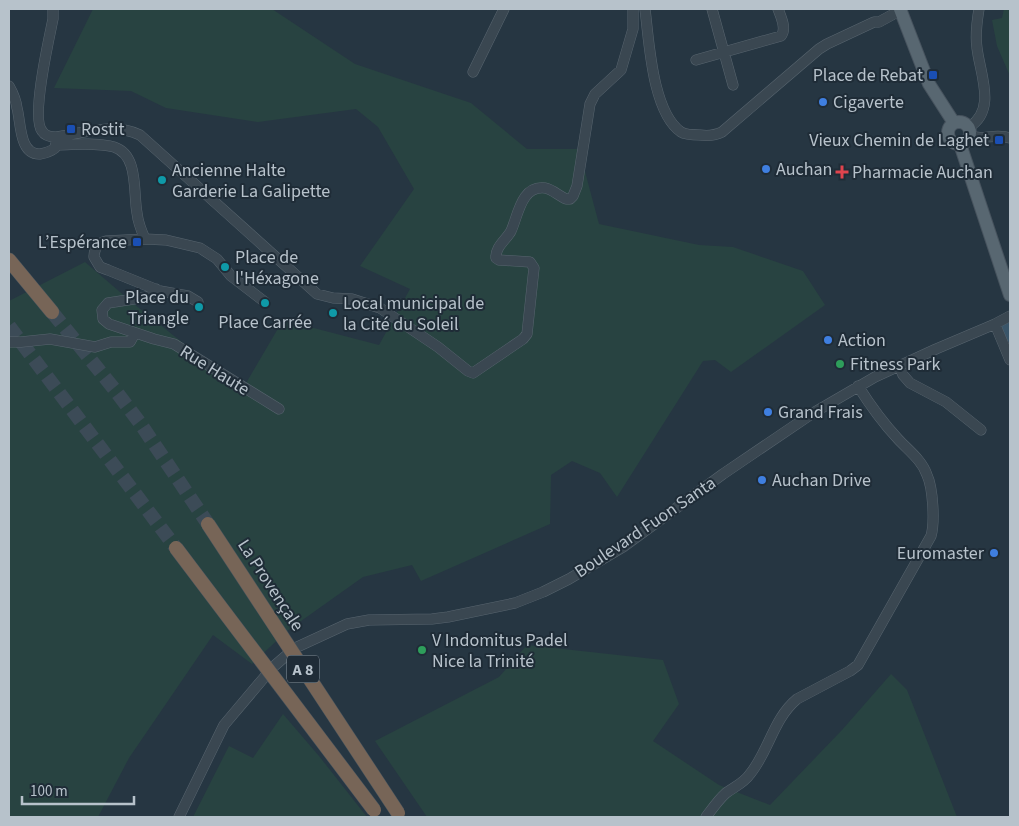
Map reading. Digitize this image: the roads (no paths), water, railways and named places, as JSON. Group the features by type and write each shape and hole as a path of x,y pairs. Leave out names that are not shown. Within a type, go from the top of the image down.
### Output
{"highway":[{"path":"9,260 52,312"},
{"name":"La Provençale","path":"208,524 399,815"},
{"name":"A 8","path":"176,548 376,814"}],"main road":[{"path":"900,9 926,78 954,123"},
{"path":"960,122 969,131 966,142 960,144 952,142 948,136 949,128 954,123 960,122"},
{"path":"960,144 1010,294"}],"street":[{"path":"53,9 53,19 38,106 39,126 42,132 53,139 109,146 126,154 130,160 136,212 145,238"},
{"path":"472,72 504,9"},
{"path":"53,139 107,129 125,130 140,136 318,294 333,298 361,301 380,308 473,373 526,337 534,268 530,262 499,260 496,258 497,251 510,234 520,205 527,194 545,188 566,199 570,199 573,196 590,104 595,94 621,70 633,29 633,9"},
{"path":"646,9 653,71 658,92 670,118 677,129 686,134 710,136 722,132 829,47 874,22 879,22 900,9"},
{"path":"712,9 733,85"},
{"path":"696,60 781,36 784,29 778,9"},
{"path":"979,9 977,48 985,96 982,114 969,131 981,139 999,135 1010,138"},
{"path":"9,86 16,101 22,136 27,149 34,153 43,154 52,150 53,139"},
{"path":"198,302 188,296 156,289 100,267 94,257 94,251 100,242 145,238 166,240 200,248 217,259 231,276 265,302"},
{"name":"Rue Haute","path":"156,289 147,298 113,302 104,306 102,314 105,321 135,333 174,344 279,409"},
{"name":"Boulevard Fuon Santa","path":"179,817 224,725 273,667 295,648 347,624 370,620 448,617 515,603 543,592 569,579 622,547 812,412 899,365 996,324 1010,316"},
{"name":"Boulevard Fuon Santa","path":"996,324 1010,320"},
{"path":"996,324 1010,360"},
{"path":"9,342 50,338 95,347 111,342 130,342 135,333"},
{"path":"899,365 903,375 910,383 946,402 981,430"},
{"path":"706,817 725,794 750,775 759,762 772,733 789,705 858,665 931,536 934,527 928,475 920,462 877,415 858,386"}],"waterway":[{"path":"1008,329 1010,335"}],"tunnel":[{"path":"52,312 140,423 208,524"},
{"path":"9,326 176,548"}],"place":[{"name":"Place de Rebat","path":"933,75"},
{"name":"Cigaverte","path":"823,102"},
{"name":"Rostit","path":"71,129"},
{"name":"Vieux Chemin de Laghet","path":"999,140"},
{"name":"Auchan","path":"766,169"},
{"name":"Pharmacie Auchan","path":"842,172"},
{"name":"Ancienne Halte Garderie La Galipette","path":"162,180"},
{"name":"L’Espérance","path":"137,242"},
{"name":"Place de l'Héxagone","path":"225,267"},
{"name":"Place Carrée","path":"265,303"},
{"name":"Place du Triangle","path":"199,307"},
{"name":"Local municipal de la Cité du Soleil","path":"333,313"},
{"name":"Action","path":"828,340"},
{"name":"Fitness Park","path":"840,364"},
{"name":"Grand Frais","path":"768,412"},
{"name":"Auchan Drive","path":"762,480"},
{"name":"Euromaster","path":"994,553"},
{"name":"V Indomitus Padel Nice la Trinité","path":"422,650"}]}
